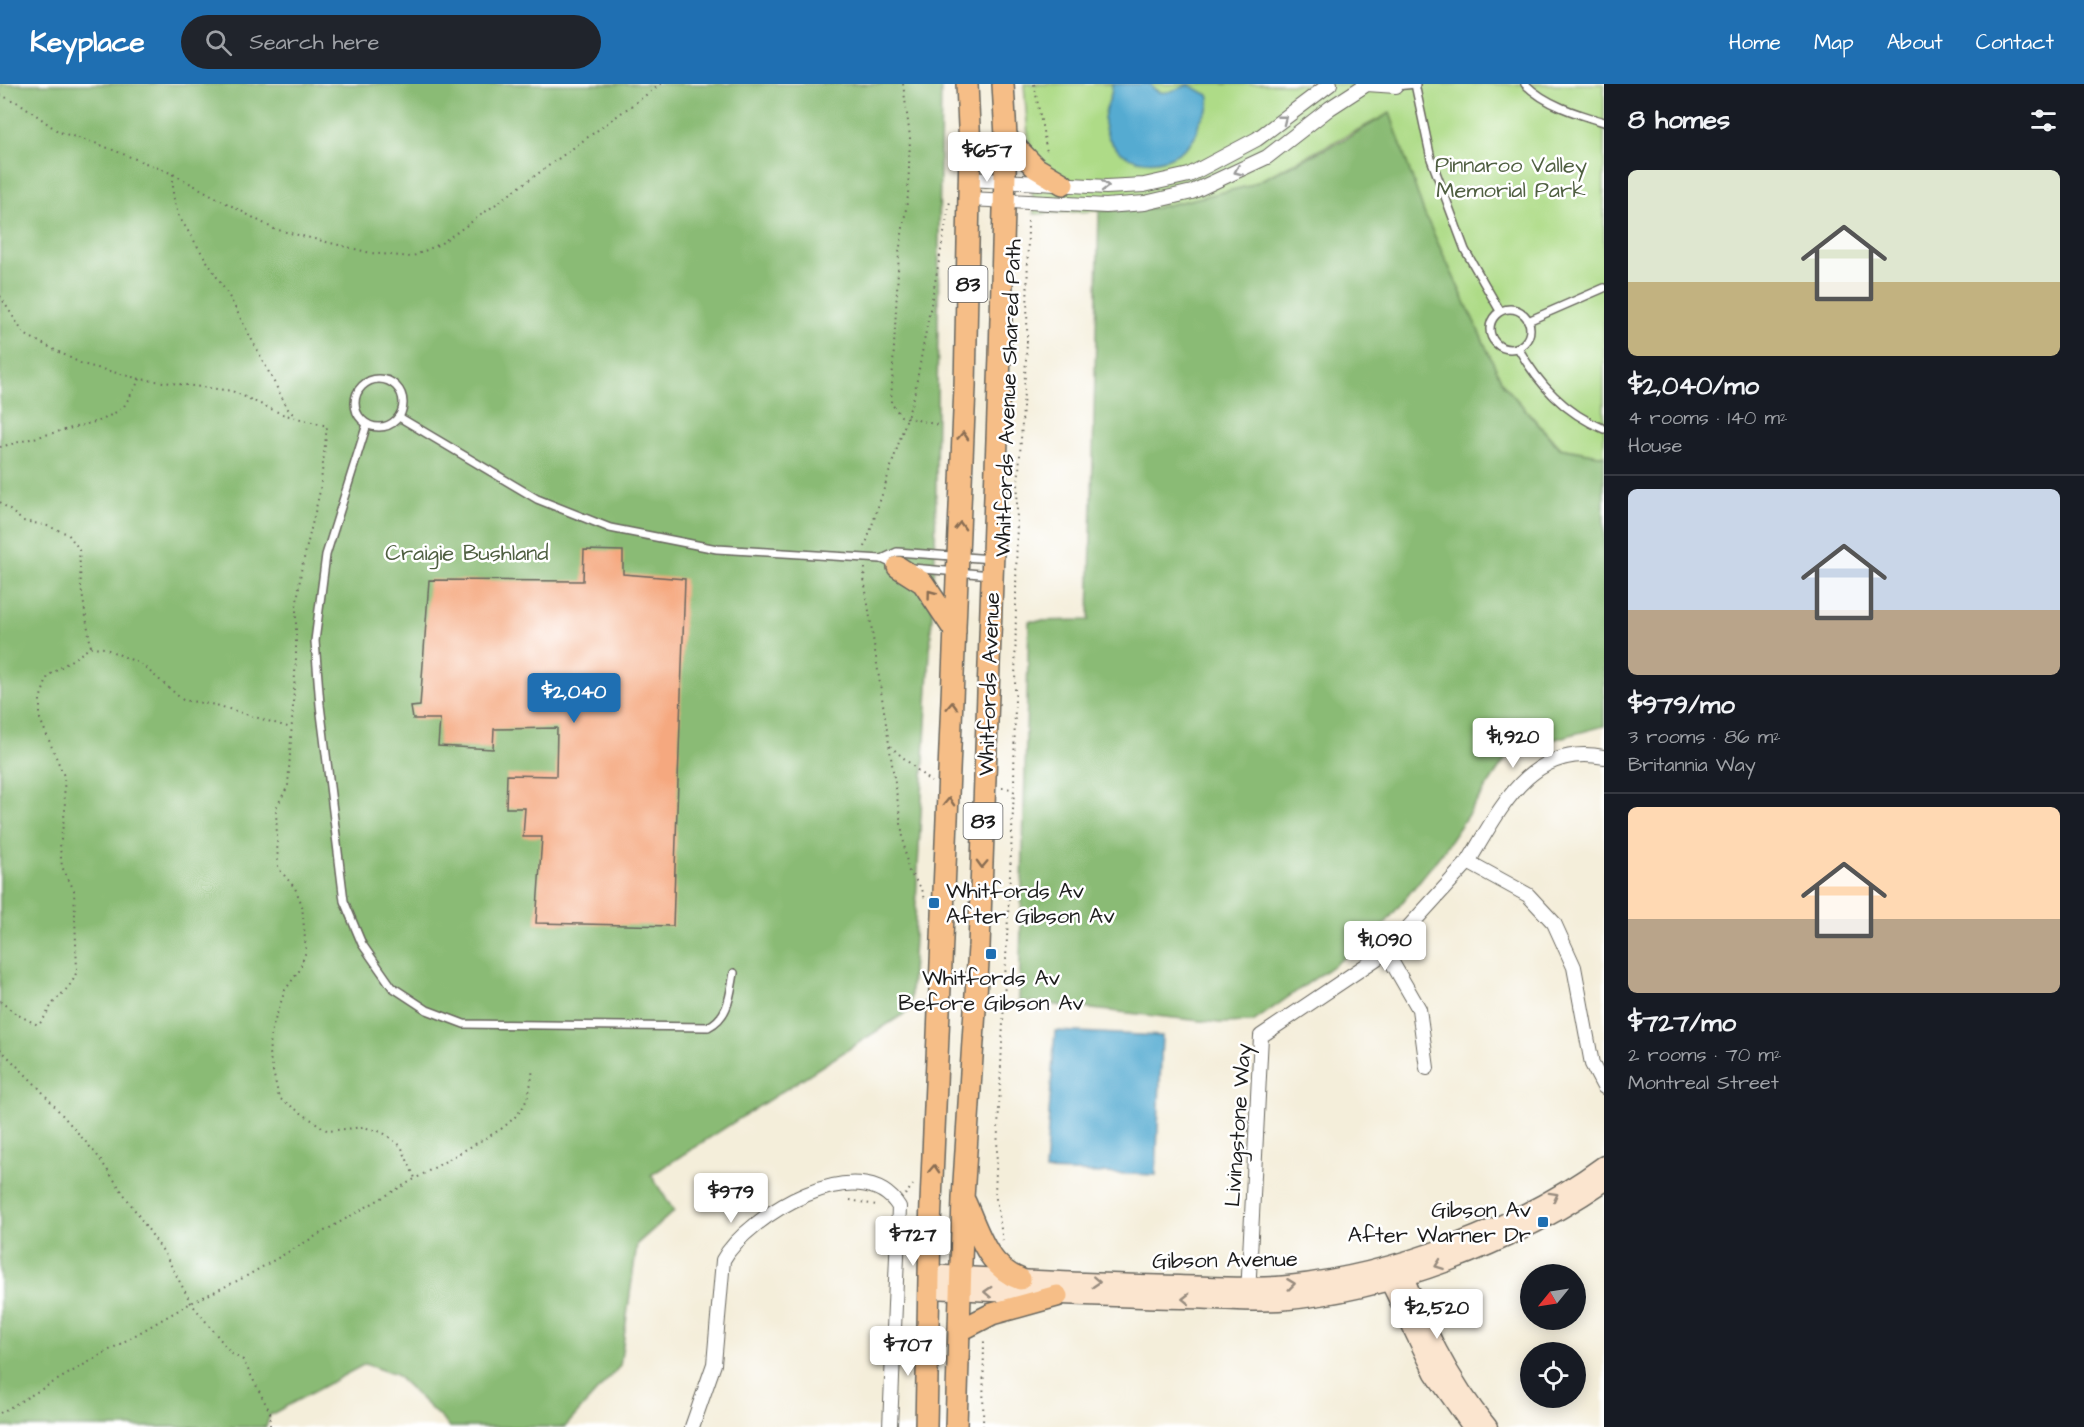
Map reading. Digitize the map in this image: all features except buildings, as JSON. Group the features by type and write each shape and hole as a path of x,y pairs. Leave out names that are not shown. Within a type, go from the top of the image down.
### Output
{"main road":[{"name":"Whitfords Avenue","path":"926,1427 929,1281 958,564 967,84"},
{"name":"Whitfords Avenue","path":"956,1427 963,1198 979,947 1005,190 1006,137 1003,84"},
{"path":"1006,137 1036,168 1064,184"},
{"path":"890,563 922,583 955,631"},
{"name":"Gibson Avenue","path":"1394,1272 1553,1197 1604,1165"},
{"name":"Gibson Avenue","path":"960,1283 1020,1279 1130,1284 1248,1293 1290,1299 1451,1260 1552,1214 1604,1182"},
{"path":"963,1198 990,1256 1006,1274 1020,1279"},
{"path":"1394,1272 1434,1373 1472,1427"},
{"path":"1394,1272 1446,1367 1488,1427"},
{"name":"Gibson Avenue","path":"929,1281 1057,1296 1248,1293"},
{"path":"959,1331 992,1314 1057,1296"}],"street":[{"path":"964,190 1005,190 1064,184 1106,187 1144,185 1189,175 1257,139 1330,84"},
{"path":"964,190 1005,190 1106,206 1145,203 1191,192 1267,157 1330,108 1367,84 1393,85"},
{"name":"Livingstone Way","path":"1248,1293 1261,1036 1386,952 1468,862 1507,800 1531,771 1567,757 1587,753 1604,756"},
{"path":"1468,862 1528,895 1554,923 1574,967 1592,1064 1604,1087"},
{"path":"1386,952 1419,1009 1427,1068"},
{"path":"692,1427 714,1365 723,1260 740,1237 794,1200 816,1189 834,1184 881,1189 899,1206 890,1427"}],"lane":[{"path":"1393,85 1415,84 1431,159 1438,179 1465,250 1500,311"},
{"path":"1525,84 1535,94 1576,114 1604,122"},
{"path":"1528,321 1604,288"},
{"path":"1514,309 1528,321 1529,335 1518,348 1504,349 1492,339 1490,325 1500,311 1514,309"},
{"path":"1518,348 1529,368 1567,410 1582,420 1604,429"},
{"path":"379,379 398,388 403,407 399,417 384,427 367,424 359,417 355,407 356,397 361,387 369,381 379,379"},
{"path":"399,417 537,499 610,528 717,549 865,559 890,563 992,567"},
{"path":"367,424 326,555 315,641 320,705 344,901 362,944 392,987 427,1010 464,1024 708,1028 720,1022 725,1012 734,973"},
{"path":"890,563 897,552 958,564 992,567"}],"path":[{"path":"0,95 21,104 59,132 98,144 173,174 274,229 371,253 411,256 440,244 661,84"},
{"path":"903,84 910,137 908,196 899,254 891,403 901,416 938,425"},
{"path":"1034,84 1047,153"},
{"path":"173,174 173,195 178,215 230,298 288,409 298,419"},
{"path":"925,901 922,890 908,870 864,578 864,550 914,396 964,190"},
{"name":"Whitfords Avenue Shared Path","path":"1004,1249 1003,1228 996,1209 995,1193 1014,789 1017,503 1027,343 1028,216"},
{"path":"0,296 24,334 82,364 140,379 232,391 298,419 327,426 320,491 301,571 296,610 288,786 276,808 278,868 295,888 302,905 306,951 299,971 285,990 272,1029 268,1053 272,1077 279,1098 328,1131 363,1127 382,1132 400,1146 415,1178"},
{"path":"0,447 102,420 123,408 140,379"},
{"path":"0,502 23,521 45,525 68,534 79,549 81,587 91,647"},
{"path":"0,1001 16,1014 38,1025 46,1018 54,1002 74,982 77,970 74,890 62,867 60,847 64,810 64,776 40,719 40,699 48,676 91,647 117,652 141,664 183,700 216,705 291,728"},
{"path":"889,745 933,783"},
{"path":"0,1049 38,1086 97,1155 165,1254 191,1303 232,1354 243,1360 270,1412 270,1427"},
{"path":"0,1413 191,1303 243,1278 516,1118 528,1101 533,1068"},
{"path":"899,1206 915,1182"},
{"path":"848,1200 858,1200 881,1207"},
{"path":"983,1427 984,1343"}],"green space":[{"name":"Craigie Bushland","path":"0,84 941,84 935,562 910,1010 651,1175 674,1211 637,1244 620,1366 565,1427 450,1427 396,1375 365,1364 270,1415 266,1427 0,1427"},
{"name":"Pinnaroo Valley Memorial Park","path":"1024,84 1604,84 1604,456 1560,448 1503,384 1424,213 1390,113 1249,186 1156,208 1034,214"},
{"path":"1390,113 1424,213 1503,384 1559,448 1604,456 1604,726 1511,751 1442,853 1375,936 1253,1022 1220,1023 1019,1001 1029,621 1089,620 1099,211 1156,208 1249,186 1347,138"}],"water":[{"path":"1112,84 1150,84 1154,89 1163,92 1189,85 1208,95 1209,108 1199,123 1196,134 1185,148 1173,156 1159,161 1131,158 1118,150 1109,139 1104,124"},
{"path":"1055,1031 1162,1036 1156,1175 1045,1171"}],"place":[{"name":"Whitfords Av After Gibson Av","path":"934,903"},
{"name":"Whitfords Av Before Gibson Av","path":"991,954"},
{"name":"Gibson Av After Warner Dr","path":"1543,1222"}]}
